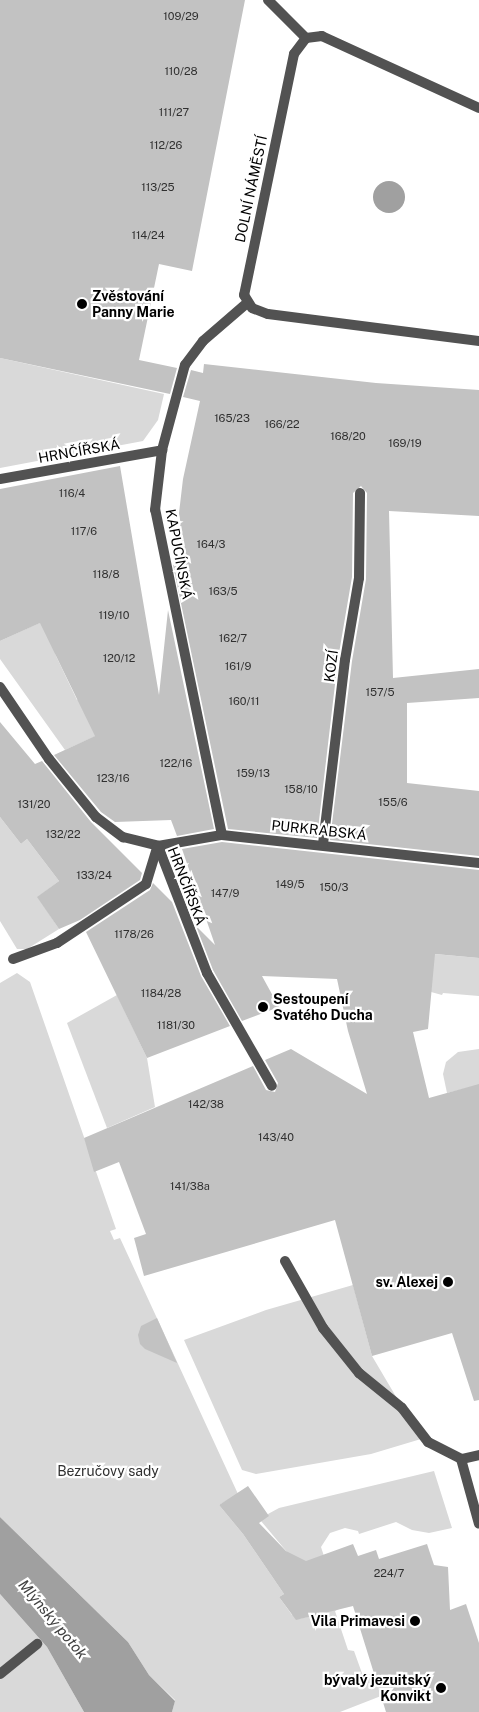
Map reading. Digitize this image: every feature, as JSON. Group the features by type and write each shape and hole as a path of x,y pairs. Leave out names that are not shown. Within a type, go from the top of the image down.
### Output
{"street":[{"path":"268,0 306,38 322,36 479,108"},
{"name":"DOLNÍ NÁMĚSTÍ","path":"247,303 244,287 294,54 306,38"},
{"path":"247,303 268,314 479,341"},
{"name":"KAPUCÍNSKÁ","path":"222,835 155,510 162,450 186,365 208,336 247,303"},
{"name":"HRNČÍŘSKÁ","path":"0,479 162,450"},
{"name":"KOZÍ","path":"324,844 345,660 359,578 360,493"},
{"name":"HRNČÍŘSKÁ","path":"0,688 49,759 96,817 123,837 158,846 207,973 272,1086"},
{"name":"PURKRABSKÁ","path":"158,846 222,835 324,844 479,863"},
{"path":"14,959 57,943 146,884 158,846"},
{"path":"285,1261 323,1328 360,1373 402,1408 428,1442 461,1459 479,1455"},
{"path":"461,1459 479,1524"},
{"path":"0,1674 37,1644"}],"green space":[{"path":"0,358 164,394 158,420 143,441 0,468"},
{"path":"46,620 56,656 77,700 98,690 100,734 65,750 0,659 0,641"},
{"path":"0,817 21,844 27,839 59,881 38,897 59,929 27,949 17,949 0,921"},
{"path":"423,953 479,958 479,996 443,993 442,995 431,992"},
{"name":"Bezručovy sady","path":"17,973 30,982 116,1229 110,1231 114,1240 120,1238 238,1494 219,1505 243,1534 284,1594 279,1597 292,1615 297,1613 299,1619 315,1615 287,1552 261,1521 268,1514 279,1508 434,1471 452,1528 429,1533 412,1530 396,1522 359,1534 358,1531 345,1528 330,1533 321,1547 341,1608 335,1611 348,1650 354,1651 363,1676 373,1673 381,1696 340,1712 172,1712 175,1700 149,1675 128,1642 0,1517 0,983"},
{"path":"117,995 147,1058 155,1107 107,1128 67,1023"},
{"path":"479,1049 479,1085 447,1093 443,1074 446,1062 458,1052"},
{"path":"353,1285 372,1356 421,1439 371,1454 256,1474 242,1470 184,1340 266,1310"},
{"path":"0,1594 47,1647 84,1712 0,1712"}],"water":[{"path":"389,181 401,185 405,197 401,209 389,213 377,209 373,197 377,185"},
{"name":"Mlýnský potok","path":"0,1517 128,1642 149,1675 175,1701 172,1712 84,1712 47,1647 0,1594"}],"building":[{"path":"0,0 245,0 192,271 159,264 139,360 177,368 170,394 0,358"},
{"path":"204,364 376,383 479,390 479,516 389,511 393,678 479,669 479,698 407,703 407,783 479,791 479,856 330,840 352,661 366,579 367,493 361,486 353,493 352,577 338,659 317,838 228,829 173,565 184,563 179,513 183,479 200,401 183,397 191,370 203,373"},
{"path":"120,466 159,695 168,610 214,829 177,836 171,820 115,822 101,812 54,755 95,736 40,623 0,641 0,489"},
{"path":"0,722 35,764 42,761 91,822 142,873 140,880 80,920 59,929 37,897 59,881 27,839 21,844 0,817"},
{"path":"222,842 479,870 479,958 435,954 428,1029 413,1032 429,1098 479,1084 479,1400 474,1401 452,1333 372,1356 335,1220 144,1276 134,1238 146,1234 119,1162 94,1172 84,1138 253,1066 266,1090 275,1092 278,1083 265,1060 291,1049 367,1094 348,1031 337,979 262,976 279,1007 242,1021 213,970 196,926 215,945 182,849"},
{"path":"153,883 172,902 201,976 230,1026 147,1058 86,932 150,890"},
{"path":"157,1318 177,1363 145,1349 140,1344 138,1335 141,1326"},
{"path":"248,1486 269,1516 259,1523 286,1551 306,1561 353,1544 358,1556 376,1550 379,1559 427,1544 434,1565 448,1567 450,1610 466,1604 479,1643 479,1712 386,1712 353,1606 296,1620 279,1597 284,1594 243,1534 219,1505"}],"place":[{"name":"Zvěstování Panny Marie","path":"82,304"},
{"name":"Sestoupení Svatého Ducha","path":"263,1007"},
{"name":"sv. Alexej","path":"448,1282"},
{"name":"Vila Primavesi","path":"415,1621"},
{"name":"bývalý jezuitský Konvikt","path":"441,1688"}]}
